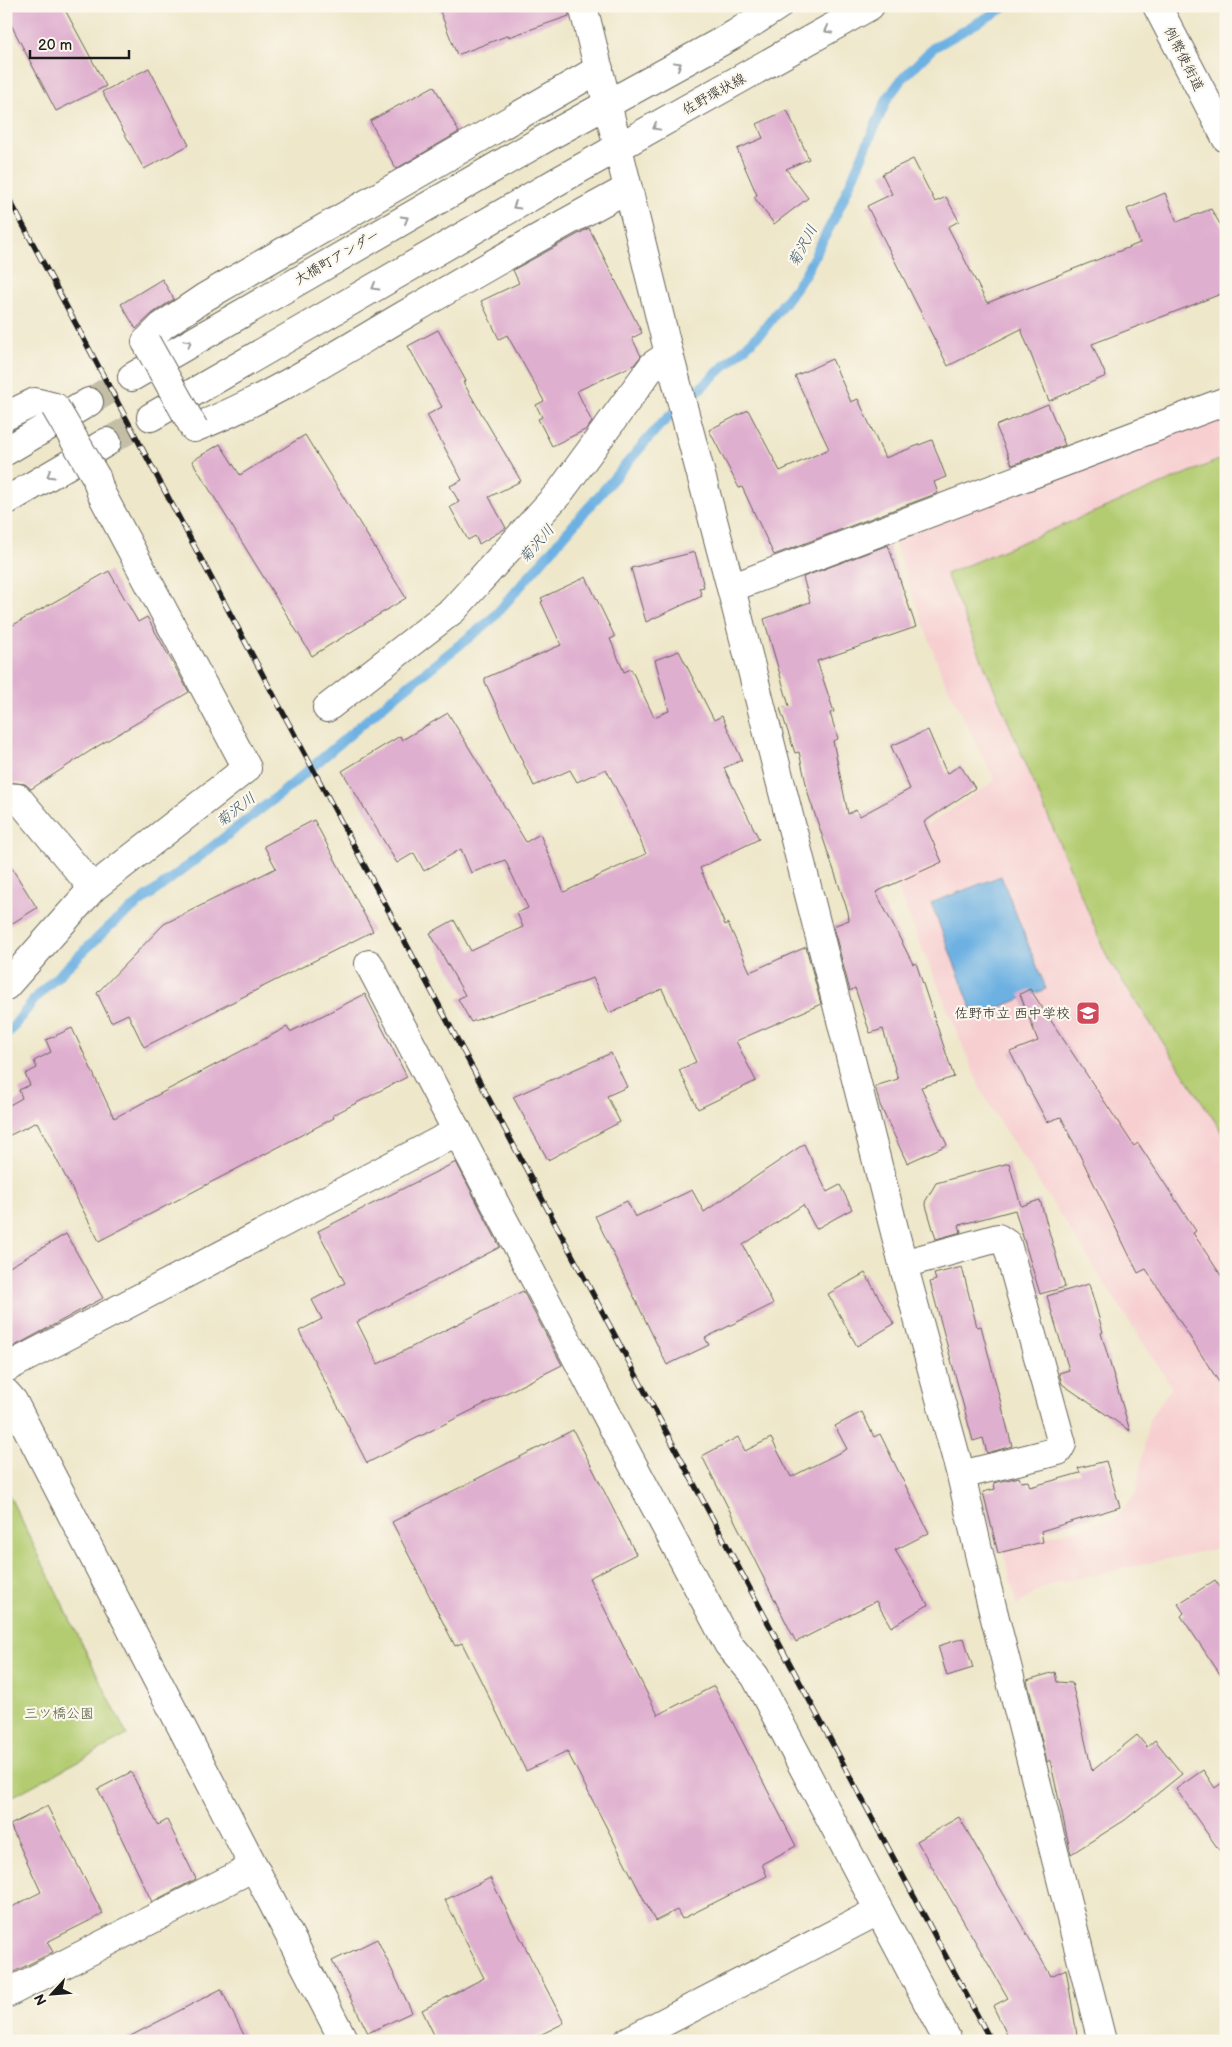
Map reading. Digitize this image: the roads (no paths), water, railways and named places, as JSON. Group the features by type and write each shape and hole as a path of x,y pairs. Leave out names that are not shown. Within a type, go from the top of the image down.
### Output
{"street":[{"path":"583,6 609,104 627,189 671,363 731,588 903,1264 961,1475 983,1571 1102,2041"},
{"path":"609,104 734,34 778,6"},
{"name":"佐野環状線","path":"150,417 558,181 870,6"},
{"name":"例幣使街道","path":"1157,6 1226,138"},
{"path":"599,69 205,297 162,326 146,342 194,428 237,409 331,359 449,289 627,189"},
{"name":"大橋町アンダー","path":"132,377 609,104"},
{"path":"327,708 453,610 560,492 653,365 671,363"},
{"path":"731,588 1226,401"},
{"path":"6,416 35,402 55,407 96,477 101,493 247,768 93,888 6,986"},
{"path":"6,451 89,402"},
{"path":"6,500 107,442"},
{"path":"6,797 18,798 93,888"},
{"path":"369,964 489,1188 544,1301 723,1636 755,1676 948,2041"},
{"path":"6,1368 458,1132"},
{"path":"903,1264 998,1238 1007,1244 1049,1396 1062,1444 1058,1451 961,1475"},
{"path":"6,1393 13,1401 344,2041"},
{"path":"6,1994 254,1867"},
{"path":"628,2041 878,1911"}],"water":[{"path":"1001,876 1046,989 975,1017 931,903"}],"waterway":[{"name":"菊沢川","path":"6,1036 37,996 111,925 283,792 390,700 491,620 660,425 762,332 804,276 838,211 887,99 902,79 933,48 1007,6"}],"tunnel":[{"path":"89,402 132,377"},
{"path":"107,442 151,417"}],"railway":[{"path":"6,193 991,2041"}],"place":[{"name":"佐野市立 西中学校","path":"1088,1013"}],"park label":[{"name":"三ツ橋公園","path":"59,1713"}]}
